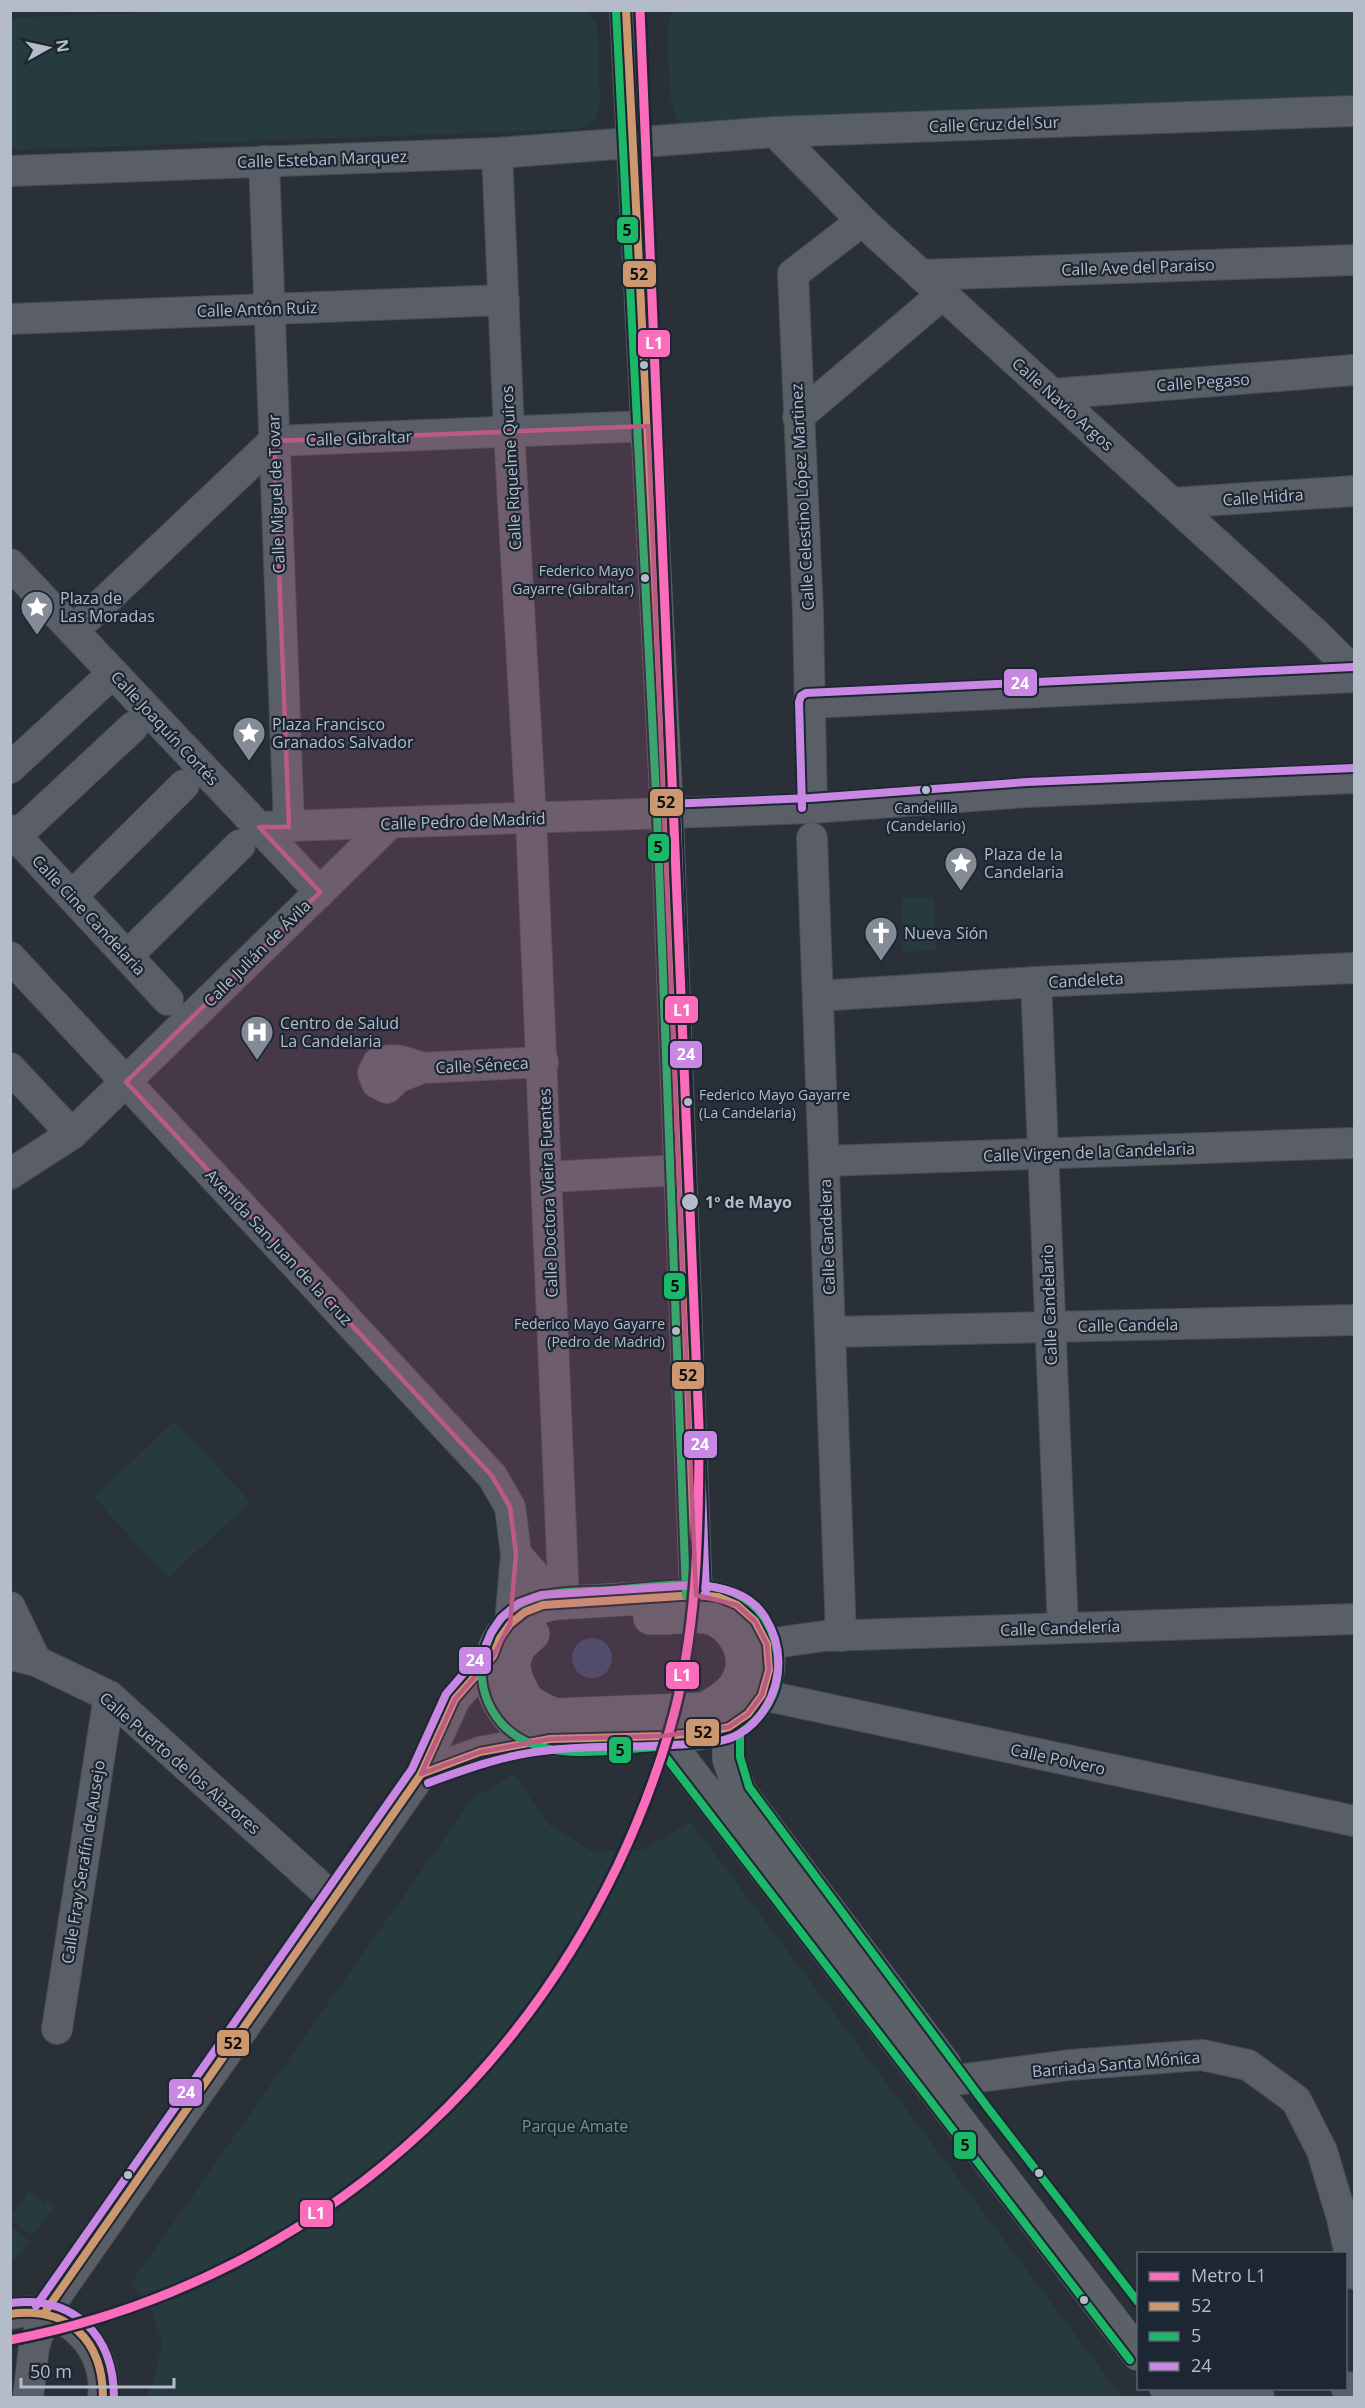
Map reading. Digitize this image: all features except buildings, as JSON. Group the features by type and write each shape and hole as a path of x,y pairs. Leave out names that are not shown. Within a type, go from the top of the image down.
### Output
{"main road":[{"path":"626,10 667,814 681,1170 690,1595"},
{"path":"630,1617 707,1617 725,1627 736,1638 742,1653 740,1677 726,1696 705,1709 555,1715 527,1700 517,1682 513,1663 519,1647 545,1623 630,1617 664,1609 690,1595"},
{"path":"690,1595 718,1597 737,1605 755,1621 767,1644 769,1670 762,1695 748,1714 729,1727 708,1732 663,1736 550,1739 530,1734 512,1721 499,1704 491,1679 493,1656 500,1638 510,1624 525,1612 543,1605 562,1603 690,1595"},
{"path":"729,1727 729,1759 740,1792 1137,2318"},
{"path":"663,1736 1137,2353"},
{"path":"1204,2393 1243,2392 1258,2397"}],"street":[{"name":"Calle Cruz del Sur","path":"633,141 775,132 1354,111"},
{"name":"Calle Navio Argos","path":"775,132 862,221 1316,634 1354,672"},
{"name":"Calle Esteban Marquez","path":"10,171 497,153 633,141"},
{"name":"Calle Riquelme Quiros","path":"497,153 509,431 531,819"},
{"name":"Calle Miguel de Tovar","path":"264,161 289,827"},
{"name":"Calle Celestino López Martinez","path":"812,808 808,614 793,274 862,221"},
{"name":"Calle Ave del Paraiso","path":"921,275 1354,260"},
{"path":"798,417 943,294"},
{"name":"Calle Antón Ruiz","path":"10,319 504,300"},
{"name":"Calle Pegaso","path":"1052,394 1354,370"},
{"name":"Calle Gibraltar","path":"274,441 648,426"},
{"path":"73,631 274,441"},
{"name":"Calle Hidra","path":"1172,503 1354,491"},
{"name":"Calle Joaquín Cortés","path":"10,564 113,673 249,836 320,892"},
{"path":"10,768 113,673"},
{"path":"809,703 1354,677"},
{"path":"13,833 133,727"},
{"name":"Calle Pedro de Madrid","path":"249,836 289,827 812,808 1027,792 1354,778"},
{"path":"72,896 184,785"},
{"name":"Calle Doctora Vieira Fuentes","path":"531,819 548,1176 562,1603"},
{"name":"Calle Julián de Ávila","path":"10,1174 72,1134 389,824"},
{"name":"Calle Cine Candelaria","path":"13,833 168,1000"},
{"path":"127,956 249,836"},
{"name":"Calle Candelera","path":"812,838 841,1636"},
{"name":"Avenida San Juan de la Cruz","path":"10,957 492,1476 510,1507 516,1554 510,1624"},
{"name":"Candeleta","path":"818,996 1036,982 1354,968"},
{"name":"Calle Candelario","path":"1036,982 1063,1628"},
{"name":"Calle Séneca","path":"422,1068 543,1062"},
{"path":"12,1071 72,1134"},
{"name":"Calle Virgen de la Candelaria","path":"824,1161 1354,1143"},
{"path":"548,1176 681,1170"},
{"name":"Calle Candela","path":"830,1332 1354,1320"},
{"path":"516,1554 562,1603"},
{"path":"10,1606 23,1658"},
{"name":"Calle Candelería","path":"767,1644 841,1636 1354,1619"},
{"path":"28,2397 34,2347 45,2312 421,1774 455,1699 493,1656"},
{"name":"Calle Puerto de los Alazores","path":"23,1658 109,1696 334,1899"},
{"name":"Calle Polvero","path":"762,1695 1354,1821"},
{"name":"Calle Fray Serafín de Ausejo","path":"57,2029 109,1696"},
{"path":"421,1774 480,1752 550,1739"},
{"name":"Barriada Santa Mónica","path":"956,2080 1070,2065 1202,2055 1248,2065 1296,2100 1322,2151 1342,2218 1354,2274"},
{"path":"10,2314 22,2311 45,2312 63,2319 78,2329 90,2342 99,2358 103,2376 103,2397"},
{"path":"1204,2393 1242,2390"}],"highlighted area":[{"path":"648,426 696,1595 737,1605 755,1621 767,1644 769,1670 762,1695 748,1714 729,1727 663,1736 550,1739 480,1752 421,1774 455,1699 493,1656 510,1624 516,1554 510,1507 492,1476 126,1082 320,892 259,827 289,827 274,441"}],"green space":[{"path":"211,10 588,11 597,26 600,106 594,122 580,129 11,150 11,18"},
{"path":"673,10 1354,11 1354,101 679,125 670,97 667,27"},
{"path":"934,897 936,950 903,952 901,898"},
{"path":"175,1421 250,1502 168,1578 94,1497"},
{"name":"Parque Amate","path":"514,1774 549,1825 592,1851 643,1850 691,1822 1122,2397 146,2397 155,2375 162,2342 153,2312 131,2283 472,1799"},
{"path":"29,2191 44,2204 48,2200 55,2206 33,2235 11,2221 11,2217"},
{"path":"11,2227 30,2240 17,2259 11,2257"}],"water":[{"path":"592,1638 606,1644 612,1658 606,1672 592,1678 578,1672 572,1658 578,1644"}],"metro line":[{"name":"L1","path":"10,2340 126,2309 235,2263 335,2202 425,2129 504,2044 572,1949 627,1844 669,1732 686,1657 695,1581 699,1427 640,10"}],"transit line":[{"name":"52","path":"626,10 667,814 696,1595"},
{"name":"5","path":"616,11 657,814 686,1595"},
{"name":"24","path":"802,808 799,702 801,696 806,693 1353,667"},
{"name":"24","path":"667,804 811,798 1027,782 1354,768"},
{"name":"24","path":"677,814 706,1595"},
{"name":"5","path":"1130,2360 658,1747 590,1752 567,1751 545,1748 524,1741 506,1728 489,1705 483,1687 482,1674 486,1644 494,1628 505,1615 531,1599 554,1594 693,1584 731,1592 748,1601 762,1615 776,1645 778,1676 768,1704 756,1720 740,1733 740,1757 749,1787 988,2108 1137,2301"},
{"name":"24","path":"36,2306 412,1769 446,1694 484,1650 501,1618 519,1603 541,1595 697,1585 726,1590 752,1602 765,1617 776,1641 777,1677 769,1702 748,1728 733,1737 705,1743 568,1748 535,1752 488,1762 428,1783"},
{"name":"52","path":"696,1595 718,1597 737,1605 755,1621 767,1644 769,1670 762,1695 748,1714 729,1727 708,1732 663,1736 550,1739 480,1752 421,1774 455,1699 493,1656 500,1638 510,1624 525,1612 543,1605 696,1595"},
{"name":"52","path":"45,2312 421,1774"},
{"name":"24","path":"10,2303 33,2302 53,2306 71,2313 86,2324 98,2338 107,2355 114,2398"},
{"name":"52","path":"10,2314 31,2313 49,2316 65,2322 78,2331 89,2344 97,2359 103,2398"}],"place":[{"name":"Federico Mayo Gayarre (Gibraltar)","path":"645,578"},
{"name":"Plaza de Las Moradas","path":"37,636"},
{"name":"Plaza Francisco Granados Salvador","path":"249,762"},
{"name":"Candelilla (Candelario)","path":"926,790"},
{"name":"Plaza de la Candelaria","path":"961,892"},
{"name":"Nueva Sión","path":"881,962"},
{"name":"Centro de Salud La Candelaria","path":"257,1061"},
{"name":"Federico Mayo Gayarre (La Candelaria)","path":"688,1102"},
{"name":"1º de Mayo","path":"690,1202"},
{"name":"Federico Mayo Gayarre (Pedro de Madrid)","path":"676,1331"}]}
